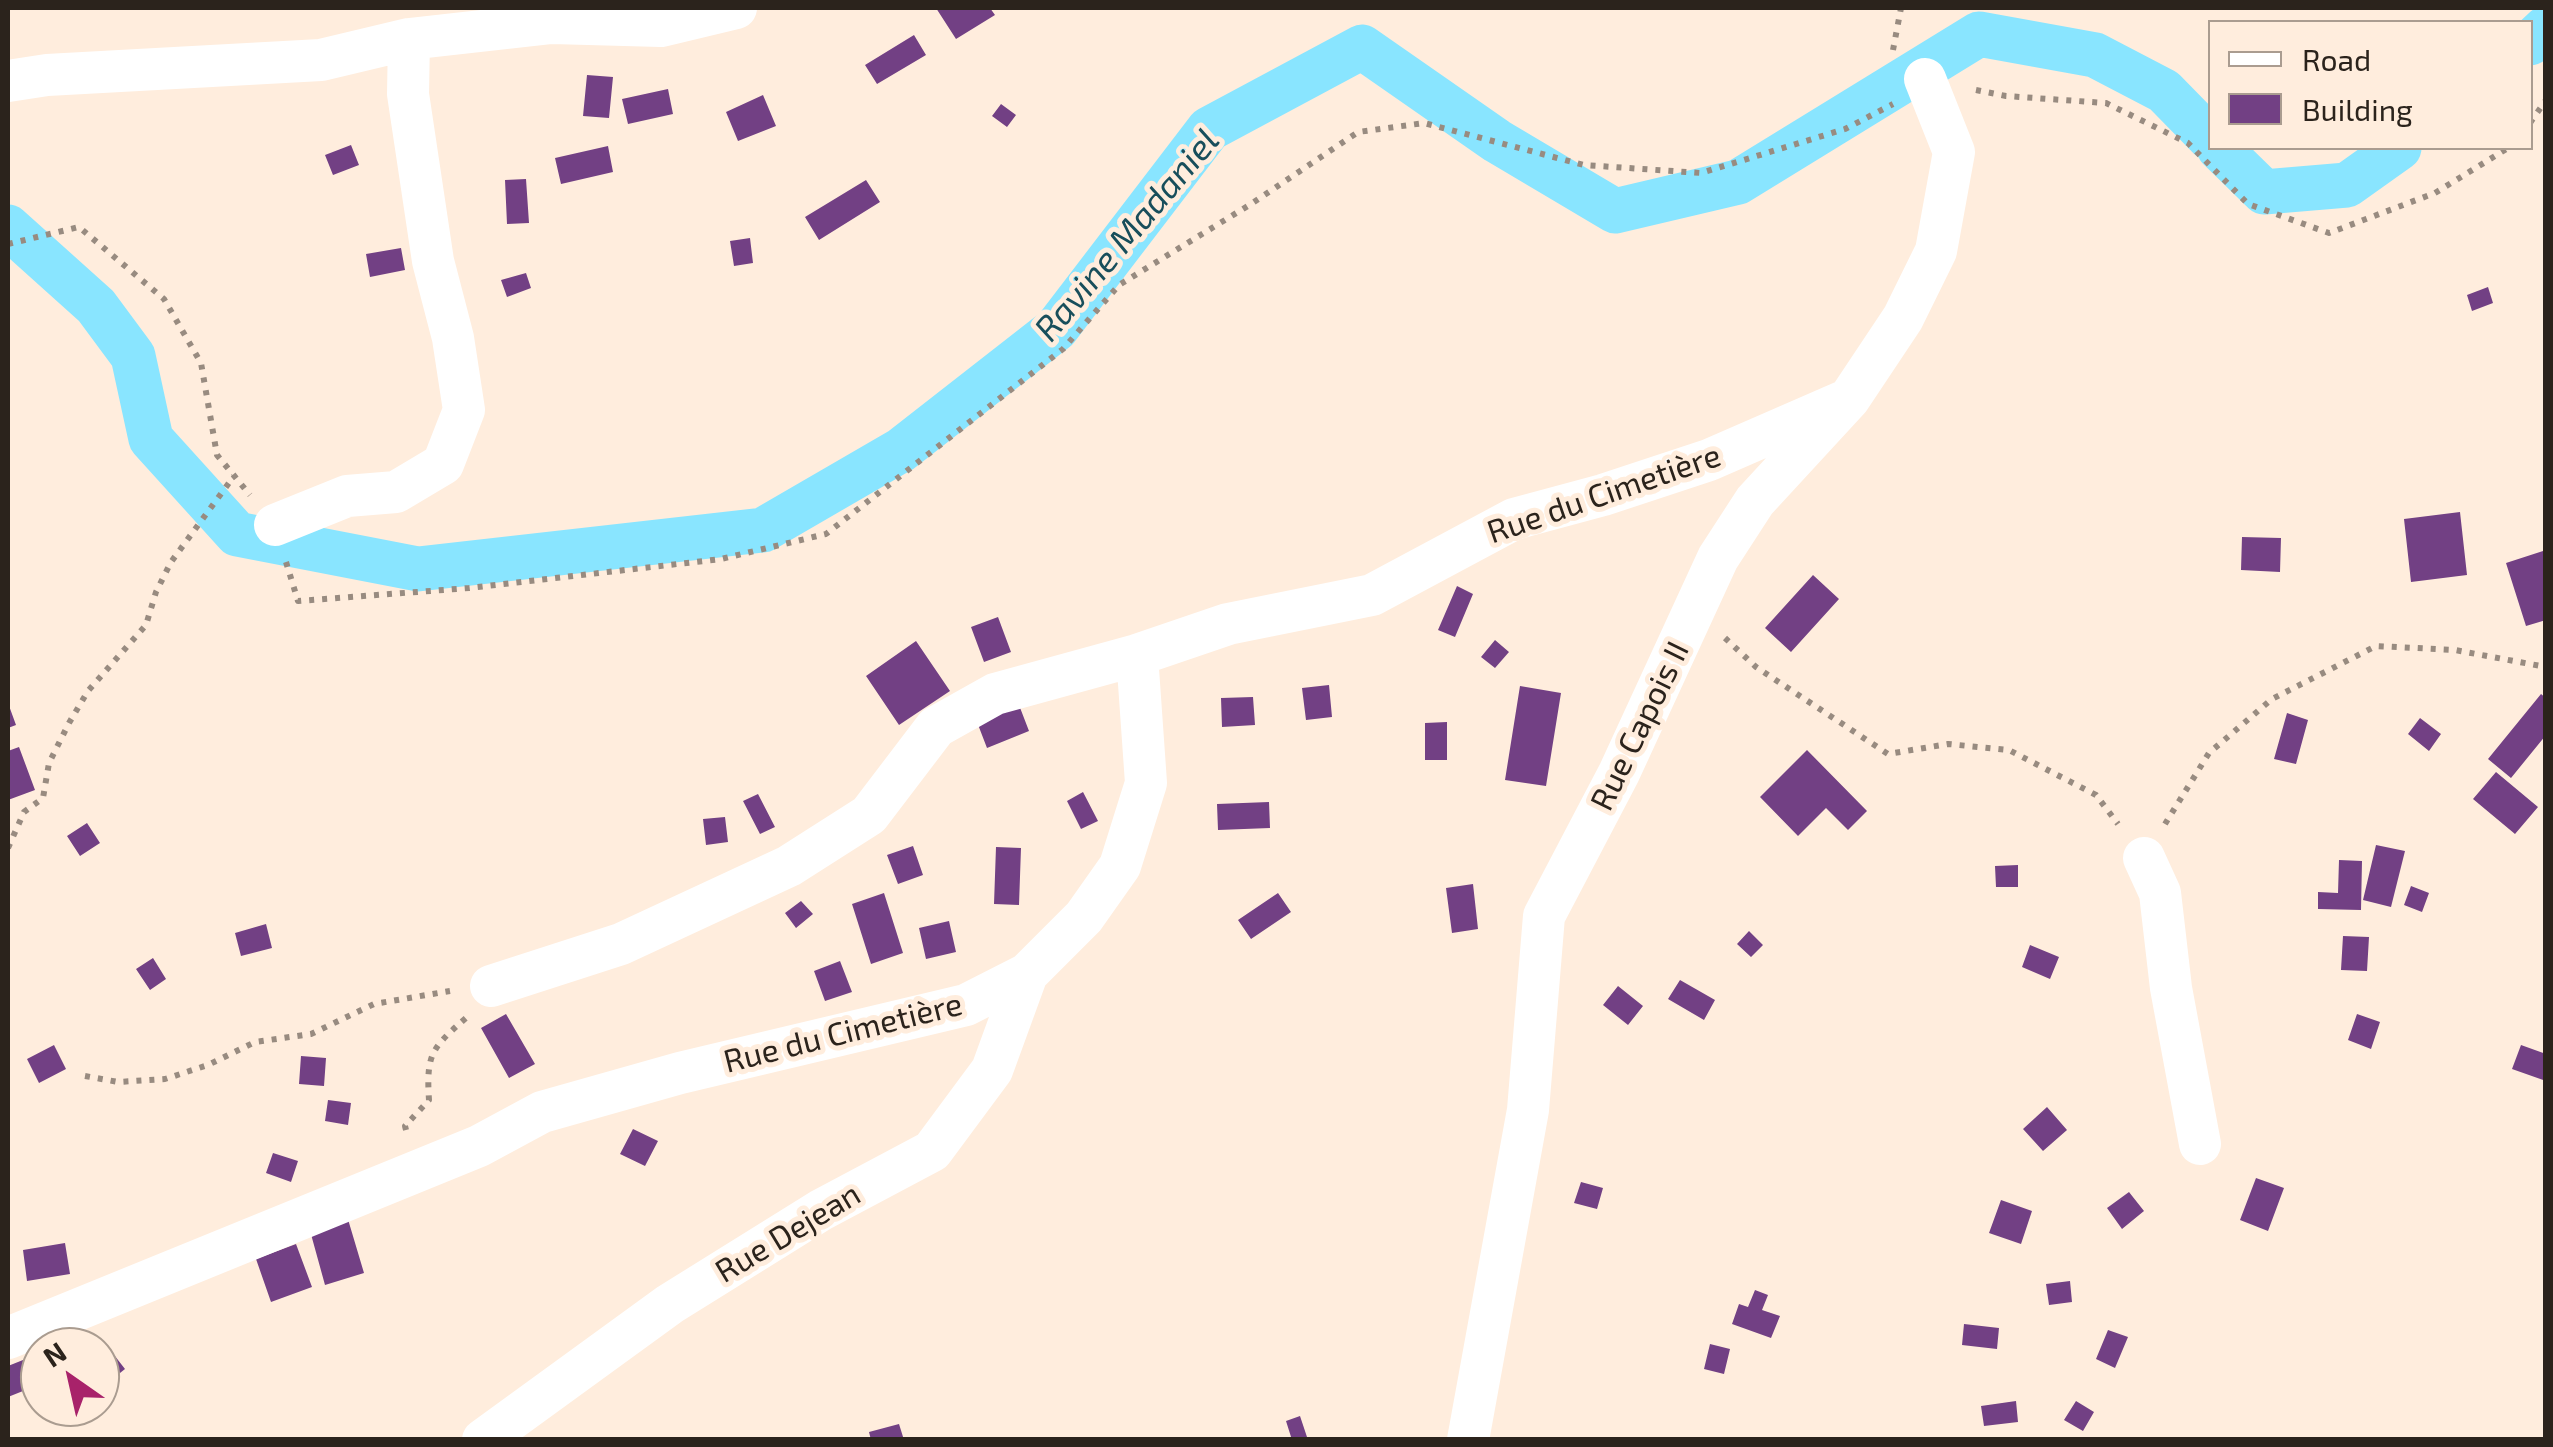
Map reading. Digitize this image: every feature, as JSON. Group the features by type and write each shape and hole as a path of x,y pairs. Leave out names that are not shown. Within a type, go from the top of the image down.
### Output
{"street":[{"path":"8,80 320,60 409,39 552,23 661,26 736,8"},
{"path":"275,525 347,496 396,492 443,464 464,410 454,338 433,261 416,150 408,94 409,39"},
{"name":"Rue Capois II","path":"1468,1440 1528,1110 1544,916 1619,774 1718,558 1756,501 1849,399 1903,318 1936,251 1954,152 1924,79"},
{"name":"Rue du Cimetière","path":"8,1338 480,1146 542,1112 680,1073 966,1005 1027,974 1084,916 1120,866 1146,783 1137,655 1228,624 1372,595 1514,519 1604,495 1708,460 1849,399"},
{"path":"490,986 621,944 789,866 869,816 936,727 995,694 1137,655"},
{"path":"2144,858 2160,893 2171,988 2200,1144"},
{"name":"Rue Dejean","path":"483,1440 670,1304 821,1210 932,1151 992,1070 1027,974"}],"path":[{"path":"8,244 79,227 164,299 201,363 217,455 275,525 298,601 470,588 722,559 826,534 1063,349 1119,285 1358,132 1424,123 1584,165 1701,173 1845,129 1892,105 1924,79 2006,96 2106,103 2188,143 2248,204 2329,233 2436,194 2505,150"},
{"path":"8,848 24,812 44,798 50,763 78,707 146,625 170,562 234,476"},
{"path":"1695,609 1756,667 1888,754 1948,744 2010,750 2096,795 2144,858 2209,753 2272,699 2376,646 2455,650 2546,666"},
{"path":"85,1076 118,1082 165,1079 208,1066 255,1042 311,1034 374,1004 490,986"},
{"path":"402,1176 408,1143 406,1126 429,1100 427,1067 444,1035 466,1019 490,986"}],"building":[{"path":"936,8 990,8 995,15 956,39"},
{"path":"914,35 926,55 877,84 865,65"},
{"path":"587,75 613,77 609,118 583,116"},
{"path":"668,89 673,114 628,124 622,99"},
{"path":"763,95 776,126 738,141 726,112"},
{"path":"1001,104 1016,115 1007,127 992,116"},
{"path":"351,145 359,165 333,175 325,155"},
{"path":"608,146 613,172 561,184 555,158"},
{"path":"526,179 529,223 507,224 505,180"},
{"path":"866,180 880,202 819,240 805,217"},
{"path":"750,238 753,263 734,266 730,241"},
{"path":"401,248 405,270 370,277 366,254"},
{"path":"526,273 531,288 507,297 501,280"},
{"path":"2488,287 2493,303 2472,311 2467,295"},
{"path":"2460,512 2467,575 2411,582 2404,519"},
{"path":"2242,537 2281,538 2280,572 2241,570"},
{"path":"2543,551 2546,620 2526,626 2506,563"},
{"path":"1813,575 1839,599 1791,652 1765,628"},
{"path":"1457,586 1473,594 1455,637 1438,630"},
{"path":"998,617 1011,652 984,662 971,627"},
{"path":"1495,640 1509,652 1495,668 1481,657"},
{"path":"916,641 950,691 899,725 866,676"},
{"path":"1329,685 1332,717 1306,720 1302,688"},
{"path":"1520,686 1561,693 1546,786 1505,780"},
{"path":"2541,694 2546,698 2546,735 2511,778 2488,759"},
{"path":"1253,697 1255,725 1222,727 1221,698"},
{"path":"8,703 16,725 8,728"},
{"path":"1019,705 1029,731 987,748 977,722"},
{"path":"2287,713 2308,720 2296,764 2274,759"},
{"path":"2420,718 2441,734 2429,751 2408,734"},
{"path":"1447,722 1447,760 1425,760 1425,723"},
{"path":"19,747 35,790 8,800 8,751"},
{"path":"1807,750 1867,811 1848,830 1826,808 1798,836 1760,797"},
{"path":"2496,772 2538,807 2515,834 2473,799"},
{"path":"1083,792 1098,821 1081,829 1067,801"},
{"path":"758,794 775,827 760,834 743,801"},
{"path":"1269,802 1270,828 1218,830 1217,804"},
{"path":"725,817 728,842 706,845 703,819"},
{"path":"87,823 100,843 80,856 67,836"},
{"path":"2376,845 2405,851 2391,907 2363,900"},
{"path":"913,846 923,875 898,884 887,855"},
{"path":"996,847 1021,848 1019,905 994,904"},
{"path":"2339,860 2362,861 2361,910 2318,909 2318,892 2338,893"},
{"path":"2018,865 2018,887 1996,887 1995,866"},
{"path":"1473,884 1478,929 1452,933 1446,888"},
{"path":"2411,886 2429,893 2422,912 2404,905"},
{"path":"884,893 903,953 871,964 852,904"},
{"path":"1278,893 1291,912 1251,939 1238,920"},
{"path":"801,901 813,914 796,928 785,913"},
{"path":"949,921 956,952 926,959 919,928"},
{"path":"266,924 272,948 241,956 235,933"},
{"path":"1749,931 1763,945 1751,957 1737,944"},
{"path":"2343,936 2369,937 2367,971 2341,970"},
{"path":"2030,945 2059,957 2050,979 2022,967"},
{"path":"153,958 166,979 150,990 136,969"},
{"path":"840,961 852,992 825,1001 814,971"},
{"path":"1680,980 1715,1000 1704,1020 1668,999"},
{"path":"1618,986 1643,1006 1628,1025 1603,1005"},
{"path":"506,1014 535,1064 509,1078 481,1028"},
{"path":"2357,1014 2380,1022 2371,1049 2348,1040"},
{"path":"54,1045 66,1069 39,1083 27,1059"},
{"path":"2521,1045 2546,1054 2546,1081 2512,1069"},
{"path":"301,1056 326,1058 324,1086 299,1084"},
{"path":"328,1100 351,1103 348,1125 325,1121"},
{"path":"2047,1107 2067,1130 2043,1151 2023,1129"},
{"path":"633,1129 658,1141 645,1166 620,1154"},
{"path":"273,1153 298,1161 291,1182 266,1173"},
{"path":"2256,1178 2284,1188 2268,1231 2240,1220"},
{"path":"1581,1182 1603,1188 1597,1209 1574,1203"},
{"path":"2129,1192 2144,1211 2122,1229 2107,1208"},
{"path":"2001,1200 2032,1211 2021,1244 1989,1233"},
{"path":"347,1216 364,1273 325,1285 309,1227"},
{"path":"65,1243 70,1274 27,1281 23,1250"},
{"path":"296,1244 312,1287 271,1302 256,1259"},
{"path":"2070,1281 2072,1302 2049,1305 2046,1284"},
{"path":"1755,1290 1768,1295 1762,1310 1780,1316 1771,1338 1732,1324 1739,1304 1748,1307"},
{"path":"1964,1324 1999,1328 1997,1349 1962,1345"},
{"path":"2108,1330 2128,1337 2115,1368 2096,1359"},
{"path":"1710,1344 1730,1349 1724,1374 1704,1369"},
{"path":"20,1361 20,1392 8,1397 8,1366"},
{"path":"2016,1401 2018,1422 1984,1426 1981,1406"},
{"path":"2076,1401 2094,1412 2083,1431 2064,1420"},
{"path":"1300,1416 1308,1440 1292,1440 1286,1421"},
{"path":"899,1424 904,1440 871,1440 869,1432"}],"waterway":[{"name":"Ravine Madaniel","path":"2533,40 2546,28"},
{"name":"Ravine Madaniel","path":"8,227 96,306 133,356 151,439 237,534 418,569 763,530 901,450 1056,329 1209,129 1362,47 1497,141 1615,211 1738,182 1979,34 2095,55 2164,91 2208,136"},
{"name":"Ravine Madaniel","path":"2221,150 2264,192 2347,185 2396,150"}]}
